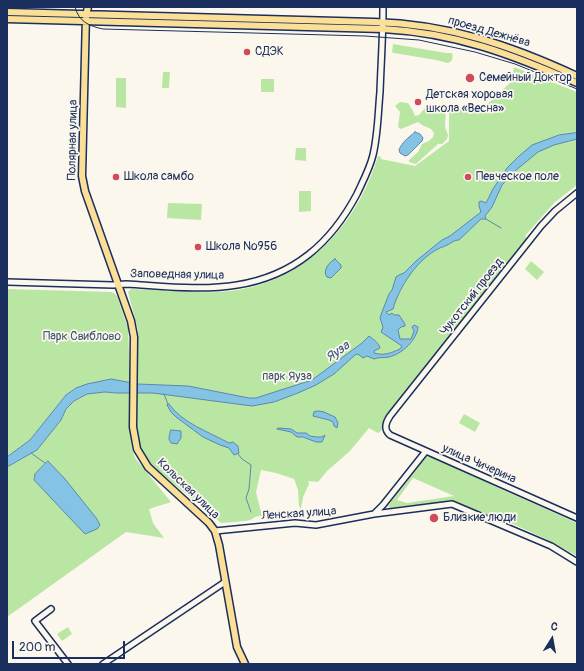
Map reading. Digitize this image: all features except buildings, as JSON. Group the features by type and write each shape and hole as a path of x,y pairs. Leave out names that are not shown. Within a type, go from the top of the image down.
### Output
{"main road":[{"name":"Полярная улица","path":"83,7 86,18"},
{"name":"Полярная улица","path":"88,7 86,18 82,176 85,191 132,321 133,329"},
{"name":"проезд Дежнёва","path":"7,12 70,14 86,18 383,29 430,34 478,44 536,64 577,83"},
{"name":"проезд Дежнёва","path":"7,19 86,18 383,22 429,27 470,35 531,55 577,76"},
{"name":"Кольская улица","path":"133,329 135,437 137,449 148,467 209,523 215,531 237,647 245,664"}],"street":[{"path":"70,14 71,7"},
{"name":"Заповедная улица","path":"7,282 209,287 238,285 272,276 305,258 327,238 344,217 366,176 373,156 378,116 383,7"},
{"name":"Чукотский проезд","path":"388,420 541,226 555,211 577,192"},
{"name":"улица Чичерина","path":"388,420 385,426 387,433 577,518"},
{"path":"374,514 383,506 426,451"},
{"name":"Ленская улица","path":"215,531 295,523 316,524 374,514 452,504 551,546 577,562"},
{"path":"103,664 225,582"},
{"path":"50,609 34,621 68,664"}],"green space":[{"path":"393,44 452,53 452,59 448,63 394,53 392,52"},
{"name":"парк Яуза","path":"514,67 577,92 577,185 554,203 525,236 528,239 384,421 382,430 378,433 369,428 350,451 327,471 318,482 308,481 309,484 303,497 301,509 299,506 298,490 294,479 261,470 256,492 262,516 247,521 221,523 152,466 141,448 137,426 138,330 128,292 131,289 217,292 246,288 273,280 297,267 319,251 338,231 355,208 368,183 378,156 381,157 381,159 415,166 449,141 449,108 479,112 511,82"},
{"path":"163,72 170,72 169,88 162,88"},
{"path":"116,78 126,78 126,108 116,107"},
{"path":"261,79 274,79 274,92 261,92"},
{"path":"400,102 408,103 415,116 419,115 426,107 442,105 445,106 446,109 445,127 448,135 447,139 442,144 438,144 416,164 409,162 409,160 418,152 422,144 429,141 433,137 434,133 431,129 418,122 401,129 398,127 400,112 395,106"},
{"path":"296,148 306,148 306,161 295,160"},
{"path":"299,191 311,191 311,211 299,212"},
{"path":"168,203 202,204 201,220 167,218"},
{"path":"531,261 544,272 537,280 525,269"},
{"name":"Парк Свиблово","path":"7,289 114,293 117,296 128,328 130,383 111,379 76,388 66,395 30,440 7,457"},
{"path":"105,392 130,393 129,422 132,449 135,458 171,502 149,509 153,523 164,538 126,532 7,617 7,467 37,450 61,420 66,409 74,401 87,394"},
{"path":"464,414 480,423 475,432 459,423"},
{"path":"431,456 577,523 577,556 548,540 502,519 484,514 451,501 390,508 388,506 426,457","holes":["413,478 454,496 407,503 397,500"]},
{"path":"68,627 72,634 62,641 57,634"}],"water":[{"path":"415,132 420,134 423,138 422,141 408,155 405,156 400,153 400,147"},
{"path":"577,133 577,139 554,145 538,152 515,171 502,185 492,207 485,216 486,219 481,219 459,240 454,241 432,253 410,274 396,300 393,309 386,312 389,315 392,313 394,315 399,315 405,324 405,326 398,330 400,339 411,339 414,331 412,327 414,325 418,327 415,337 404,350 399,353 389,357 374,359 367,356 363,358 358,354 355,355 334,374 316,385 274,402 252,406 153,393 105,392 87,394 74,401 66,409 61,420 37,450 7,467 7,457 30,440 66,395 76,388 87,384 111,379 138,384 188,386 249,398 256,398 312,380 362,343 369,336 380,348 374,351 374,353 384,354 400,349 402,346 381,332 383,327 380,318 396,277 404,273 442,240 450,236 481,212 479,202 481,201 486,203 493,189 507,168 532,145 559,135"},
{"path":"335,259 341,265 341,268 331,278 327,277 325,272 326,269"},
{"path":"169,404 174,411 188,422 229,443 233,442 238,446 239,453 234,455 229,448 203,437 176,417 167,405"},
{"path":"319,411 335,417 338,423 337,428 334,426 333,422 329,420 313,416 314,412"},
{"path":"277,429 291,429 297,433 306,433 310,436 316,437 322,437 325,435 322,442 316,442 303,437 297,437 291,432"},
{"path":"171,430 181,431 181,438 177,444 171,443 169,439"},
{"path":"48,461 65,479 97,519 100,525 97,529 85,534 34,480 35,474"}],"waterway":[{"path":"486,219 501,228"},
{"path":"164,394 168,404"},
{"path":"31,453 45,463"},
{"path":"238,454 242,459 251,465 249,489 246,498 251,512"}],"tram line":[{"path":"75,7 82,20 103,29 365,36 419,40 475,52 515,64 577,89"}],"place":[{"name":"СДЭК","path":"247,52"},
{"name":"Семейный Доктор","path":"470,78"},
{"name":"Детская хоровая школа «Весна»","path":"418,102"},
{"name":"Школа самбо","path":"116,177"},
{"name":"Певческое поле","path":"468,177"},
{"name":"Школа №956","path":"198,247"},
{"name":"Близкие люди","path":"434,518"}],"water label":[{"name":"Яуза","path":"338,352"}]}
